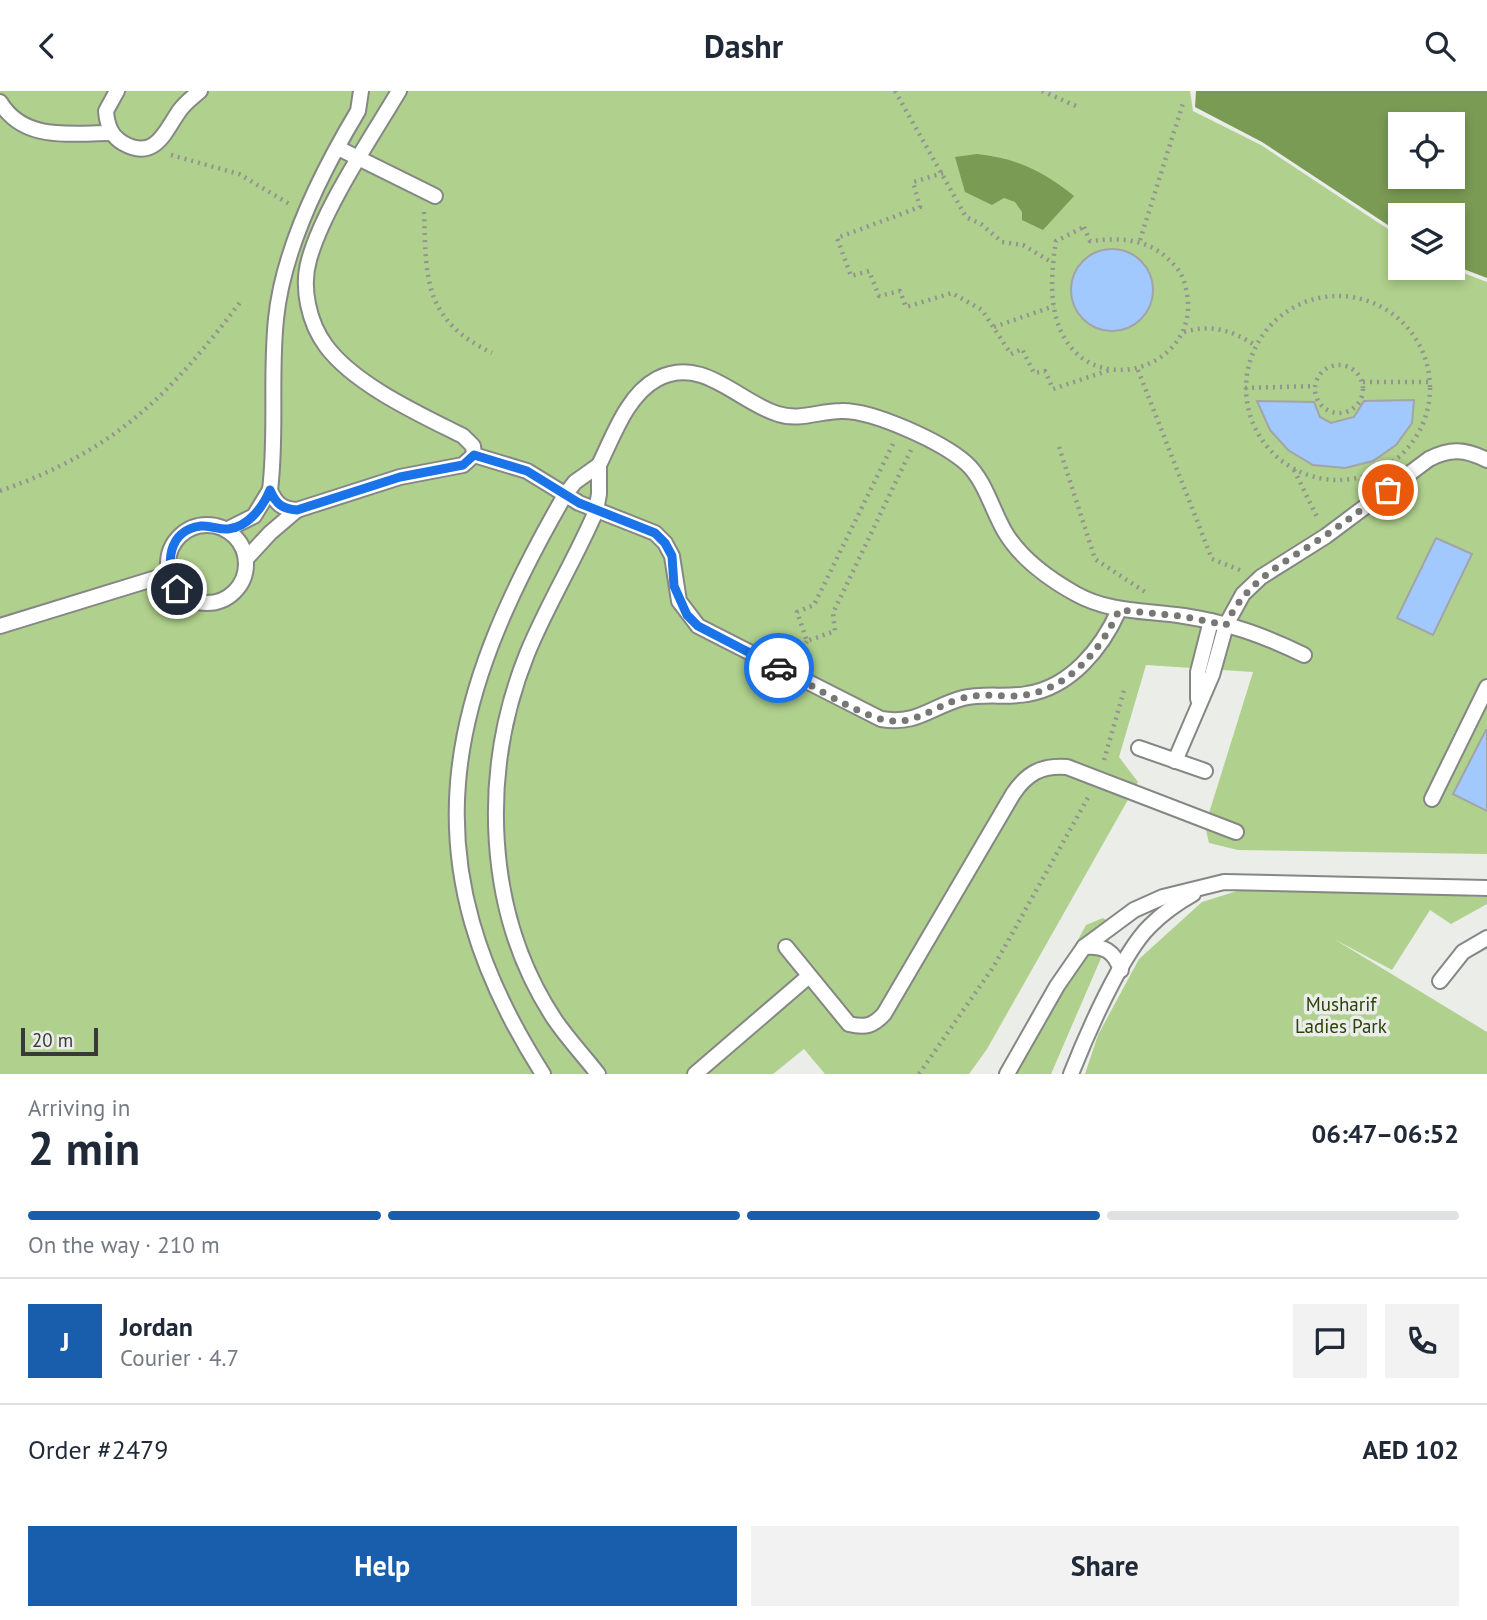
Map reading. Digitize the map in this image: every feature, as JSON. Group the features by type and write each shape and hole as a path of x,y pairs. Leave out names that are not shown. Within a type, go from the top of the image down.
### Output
{"lane":[{"path":"111,133 106,111 117,91"},
{"path":"0,102 16,122 30,129 45,133 111,133 129,147 142,148 164,138 178,112 200,91"},
{"path":"361,91 358,111 305,216 290,254 276,317 270,490 275,502 284,509 297,510 400,477 463,465 474,455"},
{"path":"399,91 359,158 309,259 306,274 309,313 326,345 340,361 376,387 463,436 473,446 474,455"},
{"path":"338,148 430,193"},
{"path":"543,1074 498,996 478,947 464,895 457,842 457,788 463,735 476,683 495,632 565,495 575,482 599,465 631,404 643,389 658,378 677,373 696,373 714,379 760,407 780,415 803,417 854,411 901,427 954,455 971,468 1006,534 1037,568 1077,594 1098,605 1119,610 1218,623 1254,631 1304,655"},
{"path":"1175,761 1198,701 1198,672 1218,623 1243,594 1261,577 1326,535 1429,459 1447,450 1460,450 1487,460"},
{"path":"474,455 527,471 596,511 644,527 665,543 672,556 679,601 698,626 881,719 915,720 944,705 977,695 1012,696 1044,690 1073,673 1090,656 1112,627 1119,610"},
{"path":"598,1074 555,1020 529,972 511,921 499,867 495,813 499,758 509,705 527,653 596,511 599,465"},
{"path":"226,530 254,516 270,490"},
{"path":"246,559 270,533 297,510"},
{"path":"212,525 226,530 240,542 246,559 245,576 237,590 223,600 206,603 190,600 177,589 169,574 168,559 173,545 183,533 196,526 212,525"},
{"path":"0,626 169,574"},
{"path":"1432,799 1482,710 1487,687"},
{"path":"1139,748 1205,771"},
{"path":"786,947 849,1024 862,1028 875,1024 884,1014 1021,782 1034,771 1050,766 1067,767 1236,832"},
{"path":"1007,1074 1057,986 1084,947 1135,910 1193,888 1224,882 1487,888"},
{"path":"1071,1074 1121,969 1148,927 1195,892 1224,882"},
{"path":"1440,981 1463,952 1487,938"},
{"path":"1084,947 1096,946 1108,950 1117,958 1121,969"},
{"path":"695,1074 809,976"}],"path":[{"path":"895,91 966,217 981,224 1002,242 1023,245 1053,263"},
{"path":"1042,91 1076,106"},
{"path":"1140,240 1184,100"},
{"path":"142,148 239,174 283,199 305,216"},
{"path":"943,173 913,182 919,207 837,238 851,276 869,271 879,296 900,291 906,307 952,293 982,310 1011,353 1021,349 1034,373 1045,371 1053,389 1110,370"},
{"path":"430,193 430,292 454,328 492,353"},
{"path":"1084,227 1090,241 1140,240 1166,255 1180,271 1187,291 1188,311 1183,332 1165,356 1138,370 1110,370 1096,366 1078,356 1065,339 1054,306 1053,263 1056,241 1084,227"},
{"path":"1343,295 1370,301 1393,313 1412,332 1425,355 1432,382 1427,414 1412,443 1388,465 1358,478 1325,479 1294,469 1269,450 1253,425 1245,388 1247,369 1255,345 1271,323 1292,307 1317,297 1343,295"},
{"path":"0,491 34,479 82,455 131,423 169,390 241,301"},
{"path":"994,327 1054,306"},
{"path":"1183,332 1200,327 1219,328 1255,345"},
{"path":"1333,365 1352,367 1363,382 1364,392 1355,408 1336,413 1320,404 1315,386 1324,369 1333,365"},
{"path":"1138,370 1212,559 1261,577"},
{"path":"1363,382 1432,382"},
{"path":"1245,388 1315,386"},
{"path":"901,427 814,605 797,612 807,641 835,631 833,613 918,436"},
{"path":"1059,447 1095,559 1149,594"},
{"path":"1294,469 1326,535"},
{"path":"919,1074 994,966 1098,779 1125,687"}],"green space":[{"path":"0,91 1190,91 1193,111 1261,145 1388,229 1388,280 1465,280 1465,274 1487,282 1487,854 1238,850 1209,843 1205,826 1253,672 1146,665 1119,757 1138,782 987,1049 969,1074 825,1074 804,1049 773,1074 0,1074"},
{"name":"Musharif Ladies Park","path":"1250,887 1487,897 1487,904 1451,924 1430,910 1392,970 1334,939 1487,1032 1487,1074 1085,1074 1098,1035 1139,959 1202,902"},
{"path":"1103,918 1109,922 1111,935 1051,1074 1004,1074 1086,925"}],"shaded area":[{"path":"1196,91 1487,91 1487,278 1465,270 1465,203 1388,203 1388,225 1262,142 1195,107"},
{"path":"977,154 1017,162 1051,179 1074,196 1043,230 1022,220 1022,212 1015,202 1004,198 992,205 965,192 955,157"}],"building":[{"path":"1112,249 1128,252 1141,261 1150,274 1153,290 1150,306 1141,319 1128,328 1112,331 1096,328 1083,319 1074,306 1071,290 1074,274 1083,261 1096,252"},
{"path":"1414,400 1412,423 1396,445 1373,461 1345,468 1313,465 1288,450 1270,430 1257,401 1314,402 1320,417 1331,423 1354,417 1364,401"},
{"path":"1436,538 1472,554 1433,635 1397,618"},
{"path":"1487,730 1487,811 1453,794"}],"way so far":[{"path":"779,668 881,719 898,722 915,720 944,705 977,695 1012,696 1044,690 1060,683 1090,656 1112,627 1119,610 1181,616 1226,625 1243,594 1261,577 1388,490"}],"route":[{"path":"177,589 169,574 168,559 173,545 183,533 196,526 212,525 226,530 241,524 254,516 264,504 270,490 275,502 284,509 297,510 346,492 400,477 463,465 474,455 527,471 579,503 655,533 672,556 674,586 687,615 698,626 779,668"}]}
